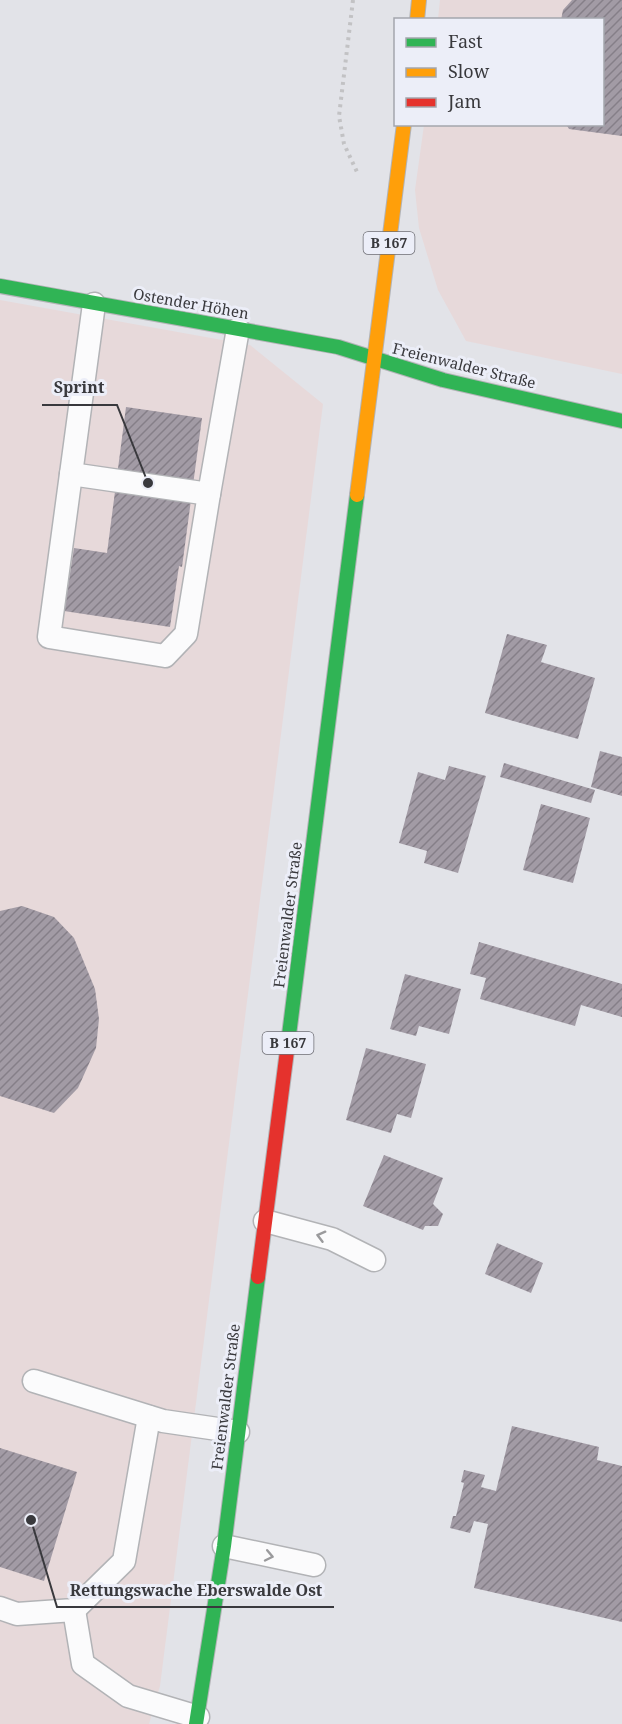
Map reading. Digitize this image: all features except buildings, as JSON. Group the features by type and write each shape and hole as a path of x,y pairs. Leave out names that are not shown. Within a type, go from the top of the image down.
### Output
{"main road":[{"path":"417,18 419,0"},
{"name":"B 167","path":"375,361 404,126"},
{"name":"Ostender Höhen","path":"0,286 338,347 375,361"},
{"name":"Freienwalder Straße","path":"197,1721 224,1546 375,361 622,421"}],"lane":[{"path":"94,304 49,637 165,656 186,634 238,329"},
{"path":"71,474 210,495"},
{"path":"265,1221 332,1239 374,1260"},
{"path":"34,1381 148,1417 238,1432"},
{"path":"0,1608 17,1614 74,1610 124,1560 148,1417"},
{"path":"224,1546 314,1565"},
{"path":"74,1610 83,1664 128,1696 197,1721"}],"path":[{"path":"353,0 339,116 344,144 357,169 358,181"}],"shaded area":[{"path":"440,0 622,0 622,374 466,341 438,290 419,228 415,190 424,126 604,126 604,18 438,18"},
{"path":"0,300 250,345 323,404 160,1686 149,1724 0,1724"}],"traffic: fast":[{"path":"0,286 338,347 443,380 622,421"},
{"path":"288,1043 357,495"},
{"path":"196,1724 224,1546 258,1277"}],"traffic: slow":[{"path":"417,18 419,0"},
{"path":"357,495 404,126"}],"traffic: jam":[{"path":"258,1277 288,1043"}],"place":[{"name":"Sprint","path":"148,483"},
{"name":"Rettungswache Eberswalde Ost","path":"31,1520"}]}
